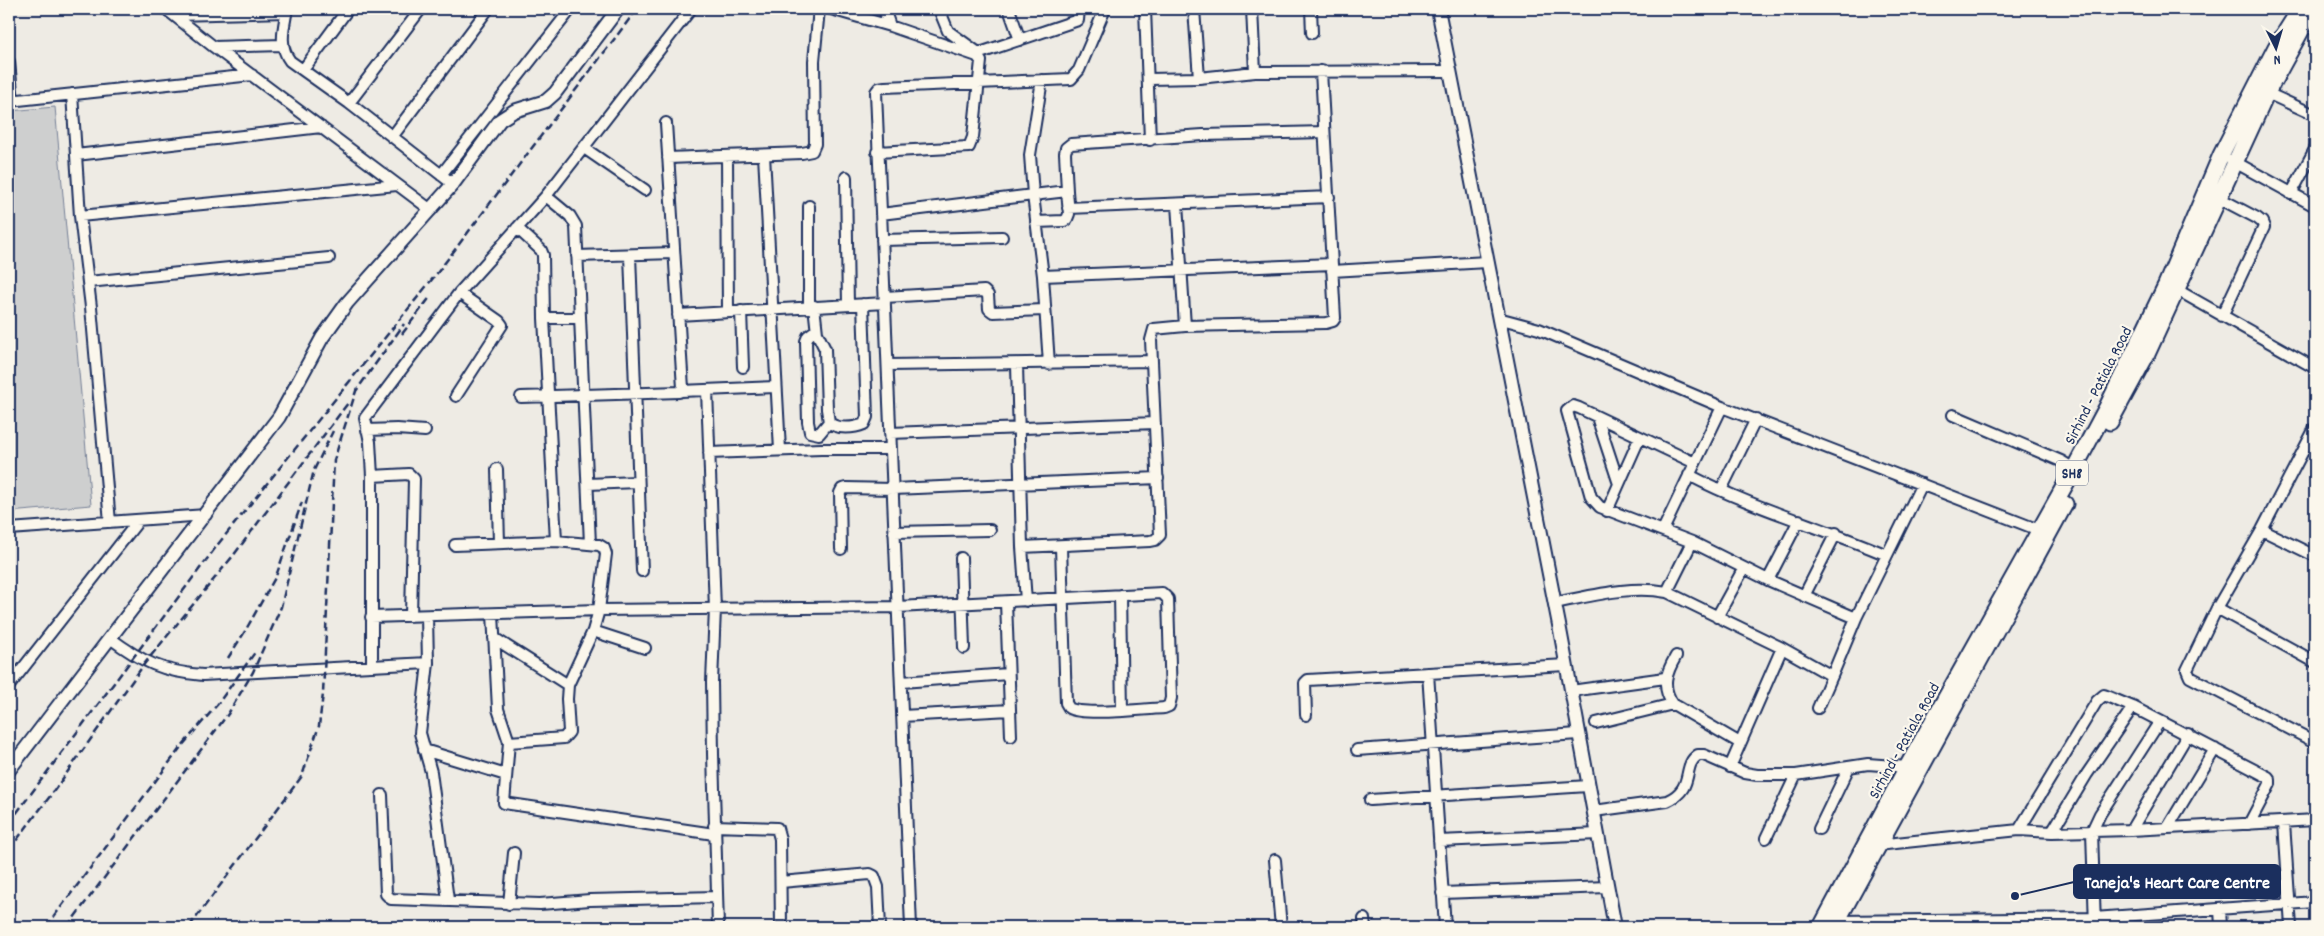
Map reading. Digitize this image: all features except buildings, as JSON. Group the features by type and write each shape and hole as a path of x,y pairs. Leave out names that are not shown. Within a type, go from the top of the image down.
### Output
{"main road":[{"path":"1836,924 2147,354 2171,287 2219,198 2303,19 2313,9"},
{"name":"Sirhind - Patiala Road","path":"1821,927 1907,766 2074,469 2171,287 2222,155 2276,47 2303,19"}],"street":[{"path":"166,9 431,210"},
{"path":"303,70 348,9"},
{"path":"349,103 421,9"},
{"path":"392,138 488,9"},
{"path":"441,175 571,9"},
{"path":"9,770 279,417 333,322 453,184 500,120 514,111 546,101 555,93 618,9"},
{"path":"372,666 372,476 368,430 364,418 459,293 546,196 691,9"},
{"path":"668,158 802,153 812,151 815,144 814,54 819,9"},
{"path":"831,9 890,26 977,56 982,61 973,137 969,147 877,152"},
{"path":"884,9 890,26"},
{"path":"939,9 948,31 977,52 990,50 1078,20 1079,9"},
{"path":"1009,9 1020,40"},
{"path":"912,927 876,98 879,88 979,82 1066,80 1076,75 1105,9"},
{"path":"1145,9 1150,79 1150,140"},
{"path":"1194,9 1199,78"},
{"path":"1252,9 1255,72"},
{"path":"1311,9 1312,33"},
{"path":"1438,9 1615,927"},
{"path":"176,15 286,10 282,45 284,53 290,61 349,103 453,184"},
{"path":"214,47 282,45"},
{"path":"9,62 11,101 252,75"},
{"path":"1022,547 1061,547 1150,541 1158,538 1158,478 1151,340 1154,329 1185,326 1330,322 1335,318 1321,71"},
{"path":"1150,79 1199,78 1255,72 1450,71"},
{"path":"1042,80 1030,155 1043,276 1049,364"},
{"path":"2267,93 2315,115"},
{"path":"72,94 80,216 88,282 110,522"},
{"path":"666,123 681,391"},
{"path":"76,155 321,127"},
{"path":"1036,222 1064,221 1067,219 1065,153 1066,148 1071,144 1203,135 1324,132"},
{"path":"584,148 645,190"},
{"path":"2291,194 2315,149"},
{"path":"764,154 780,450"},
{"path":"2222,155 2315,206"},
{"path":"727,156 728,311"},
{"path":"846,177 848,305"},
{"path":"80,216 397,185"},
{"path":"880,214 1067,191"},
{"path":"546,196 574,221 577,232 590,544"},
{"path":"1068,208 1329,198"},
{"path":"2219,198 2257,218 2264,227 2222,316"},
{"path":"1177,204 1185,326"},
{"path":"809,206 812,306 816,330 825,349 827,409 830,422 836,427 860,426 867,422 863,304"},
{"path":"517,228 542,250 556,541"},
{"path":"882,240 1002,237"},
{"path":"577,256 674,253"},
{"path":"630,254 637,482 642,571"},
{"path":"88,282 329,258"},
{"path":"1043,276 1182,270 1487,262"},
{"path":"2171,287 2315,368"},
{"path":"678,315 863,304 885,300 984,291 988,294 989,308 993,312 1045,310"},
{"path":"456,396 502,325 459,293"},
{"path":"741,311 743,367"},
{"path":"544,318 580,318"},
{"path":"1498,318 1539,329 1722,407 2039,530"},
{"path":"816,330 808,336 806,341 808,422 810,432 819,434 830,422"},
{"path":"888,365 1017,365 1152,361"},
{"path":"1017,365 1022,484 1022,547 1026,600"},
{"path":"521,397 585,396 776,387"},
{"path":"707,390 715,609 712,682 714,830 718,927"},
{"path":"1695,463 1573,406 1567,411 1591,497 1600,507 1692,542 1768,580 1856,618"},
{"path":"1663,530 1722,407"},
{"path":"1953,415 2061,461 2074,469"},
{"path":"1597,417 1619,484"},
{"path":"1721,490 1756,419"},
{"path":"890,433 1155,424"},
{"path":"2315,428 2262,530 2217,608 2189,664 2188,674 2315,742"},
{"path":"368,430 397,429 425,431"},
{"path":"1607,511 1640,436"},
{"path":"709,453 891,449"},
{"path":"497,469 498,543"},
{"path":"372,476 409,474 414,479 410,616"},
{"path":"1689,475 1721,490 1836,533 1887,555"},
{"path":"841,549 840,493 842,490 1158,478"},
{"path":"588,484 637,482"},
{"path":"1818,708 1856,618 1922,484"},
{"path":"9,529 206,514"},
{"path":"9,686 139,520"},
{"path":"1768,580 1799,520"},
{"path":"894,532 990,530"},
{"path":"2262,530 2315,556"},
{"path":"1804,596 1836,533"},
{"path":"454,545 556,541 590,544 604,548 606,554 599,610 593,630 568,685 566,699 569,732 567,736 564,738 509,742"},
{"path":"1667,592 1692,542"},
{"path":"372,617 599,610 898,607 1026,600 1063,600 1162,593 1166,595 1172,698 1169,706 1164,708 1079,711 1068,708 1066,704 1063,600 1061,547"},
{"path":"961,558 964,648"},
{"path":"1717,616 1744,568"},
{"path":"1554,603 1625,589 1647,588 1667,592 1782,648 1832,676"},
{"path":"1120,595 1122,710"},
{"path":"1006,602 1011,736"},
{"path":"2217,608 2315,662"},
{"path":"493,614 498,710 509,742 504,803 714,830 778,828 780,839 781,927"},
{"path":"428,616 428,663 420,733 431,772 448,900"},
{"path":"593,630 645,648"},
{"path":"110,638 145,663 169,672 186,674 203,675 428,663"},
{"path":"494,638 568,685"},
{"path":"1730,767 1782,648"},
{"path":"1676,656 1665,678 1667,695 1673,704 1740,743"},
{"path":"1306,715 1305,683 1308,680 1566,665"},
{"path":"902,682 1008,674"},
{"path":"1428,674 1444,927"},
{"path":"1571,691 1665,678"},
{"path":"2019,830 2097,702 2104,695 2133,706 2188,734 2270,780 2249,824"},
{"path":"1596,723 1673,704"},
{"path":"2052,832 2087,774 2133,706"},
{"path":"902,716 1010,710"},
{"path":"2094,922 2092,831 2100,814 2160,721"},
{"path":"1357,750 1578,734"},
{"path":"2130,830 2188,734"},
{"path":"2168,827 2215,749"},
{"path":"424,750 506,775"},
{"path":"1594,811 1667,800 1675,797 1683,789 1692,761 1698,755 1704,755 1730,767 1757,775 1796,775 1849,767 1887,764 1907,766"},
{"path":"1819,829 1849,767"},
{"path":"1766,838 1796,775"},
{"path":"1370,800 1588,786"},
{"path":"382,795 387,897 509,904 554,904 590,900 716,897"},
{"path":"1878,845 2019,830 2052,832 2130,830 2284,823 2313,817"},
{"path":"2284,823 2291,927"},
{"path":"1439,841 1598,834"},
{"path":"509,904 514,853"},
{"path":"1275,860 1280,927"},
{"path":"781,882 870,874 874,876 878,887 880,927"},
{"path":"1442,893 1608,886"},
{"path":"1836,924 2094,922 2220,909 2315,902"},
{"path":"2220,909 2221,927"}],"shaded area":[{"path":"55,107 91,505 9,512 9,111"}],"railway":[{"path":"9,823 219,543 438,272 637,9"},
{"path":"402,334 431,296"},
{"path":"189,927 302,776 319,726 323,694 334,460 356,391 404,324"},
{"path":"9,850 51,795 145,663 233,556 348,403"},
{"path":"67,927 228,714 253,672 281,607 314,470 333,431"},
{"path":"228,658 276,576 302,502"},
{"path":"46,927 181,747 217,705 256,651"}],"place":[{"name":"Taneja's Heart Care Centre","path":"2015,896"}]}
